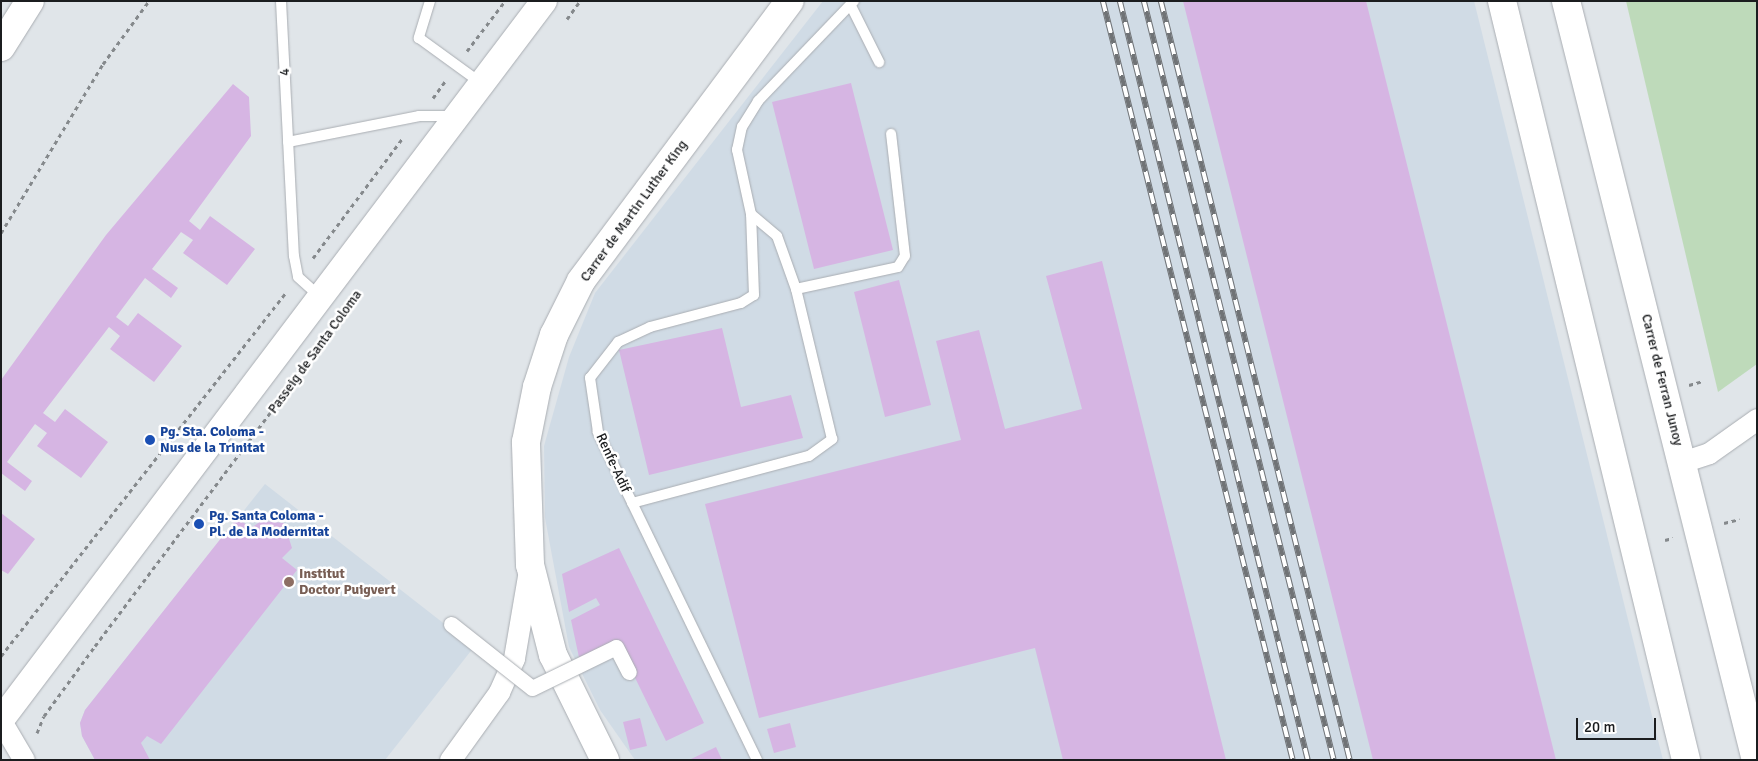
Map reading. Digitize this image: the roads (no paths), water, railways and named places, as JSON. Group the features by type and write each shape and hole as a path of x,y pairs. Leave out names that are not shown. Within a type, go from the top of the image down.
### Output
{"main road":[{"path":"1,47 30,1"},
{"name":"Carrer de Martin Luther King","path":"605,760 553,654 530,565 526,442 537,387 554,335 581,281 614,234 790,1"},
{"path":"1502,1 1686,760"},
{"name":"Carrer de Ferran Junoy","path":"1566,1 1756,760"}],"street":[{"name":"Passeig de Santa Coloma","path":"1,720 323,299 544,1"},
{"path":"1682,462 1709,453 1757,419"},
{"path":"450,760 499,692 514,658 530,565"},
{"path":"451,624 532,688 616,647 629,672"},
{"path":"1,720 24,760"}],"lane":[{"name":"4","path":"281,1 288,142 298,277 323,299"},
{"path":"430,1 418,38 482,84"},
{"path":"632,503 809,456 832,439 796,289 777,236 751,214 737,150 742,128 758,102 852,4 879,62"},
{"path":"288,142 419,116 457,116"},
{"path":"796,289 898,267 906,256 891,134"},
{"name":"Renfe-Adif","path":"751,214 754,295 741,303 650,327 618,342 590,378 598,432 757,760"}],"railway":[{"path":"1103,1 1293,760"},
{"path":"1120,1 1308,760"},
{"path":"1144,1 1334,760"},
{"path":"1161,1 1350,760"}],"place":[{"name":"Pg. Sta. Coloma - Nus de la Trinitat","path":"150,440"},
{"name":"Pg. Santa Coloma - Pl. de la Modernitat","path":"199,524"},
{"name":"Institut Doctor Puigvert","path":"289,582"}]}
